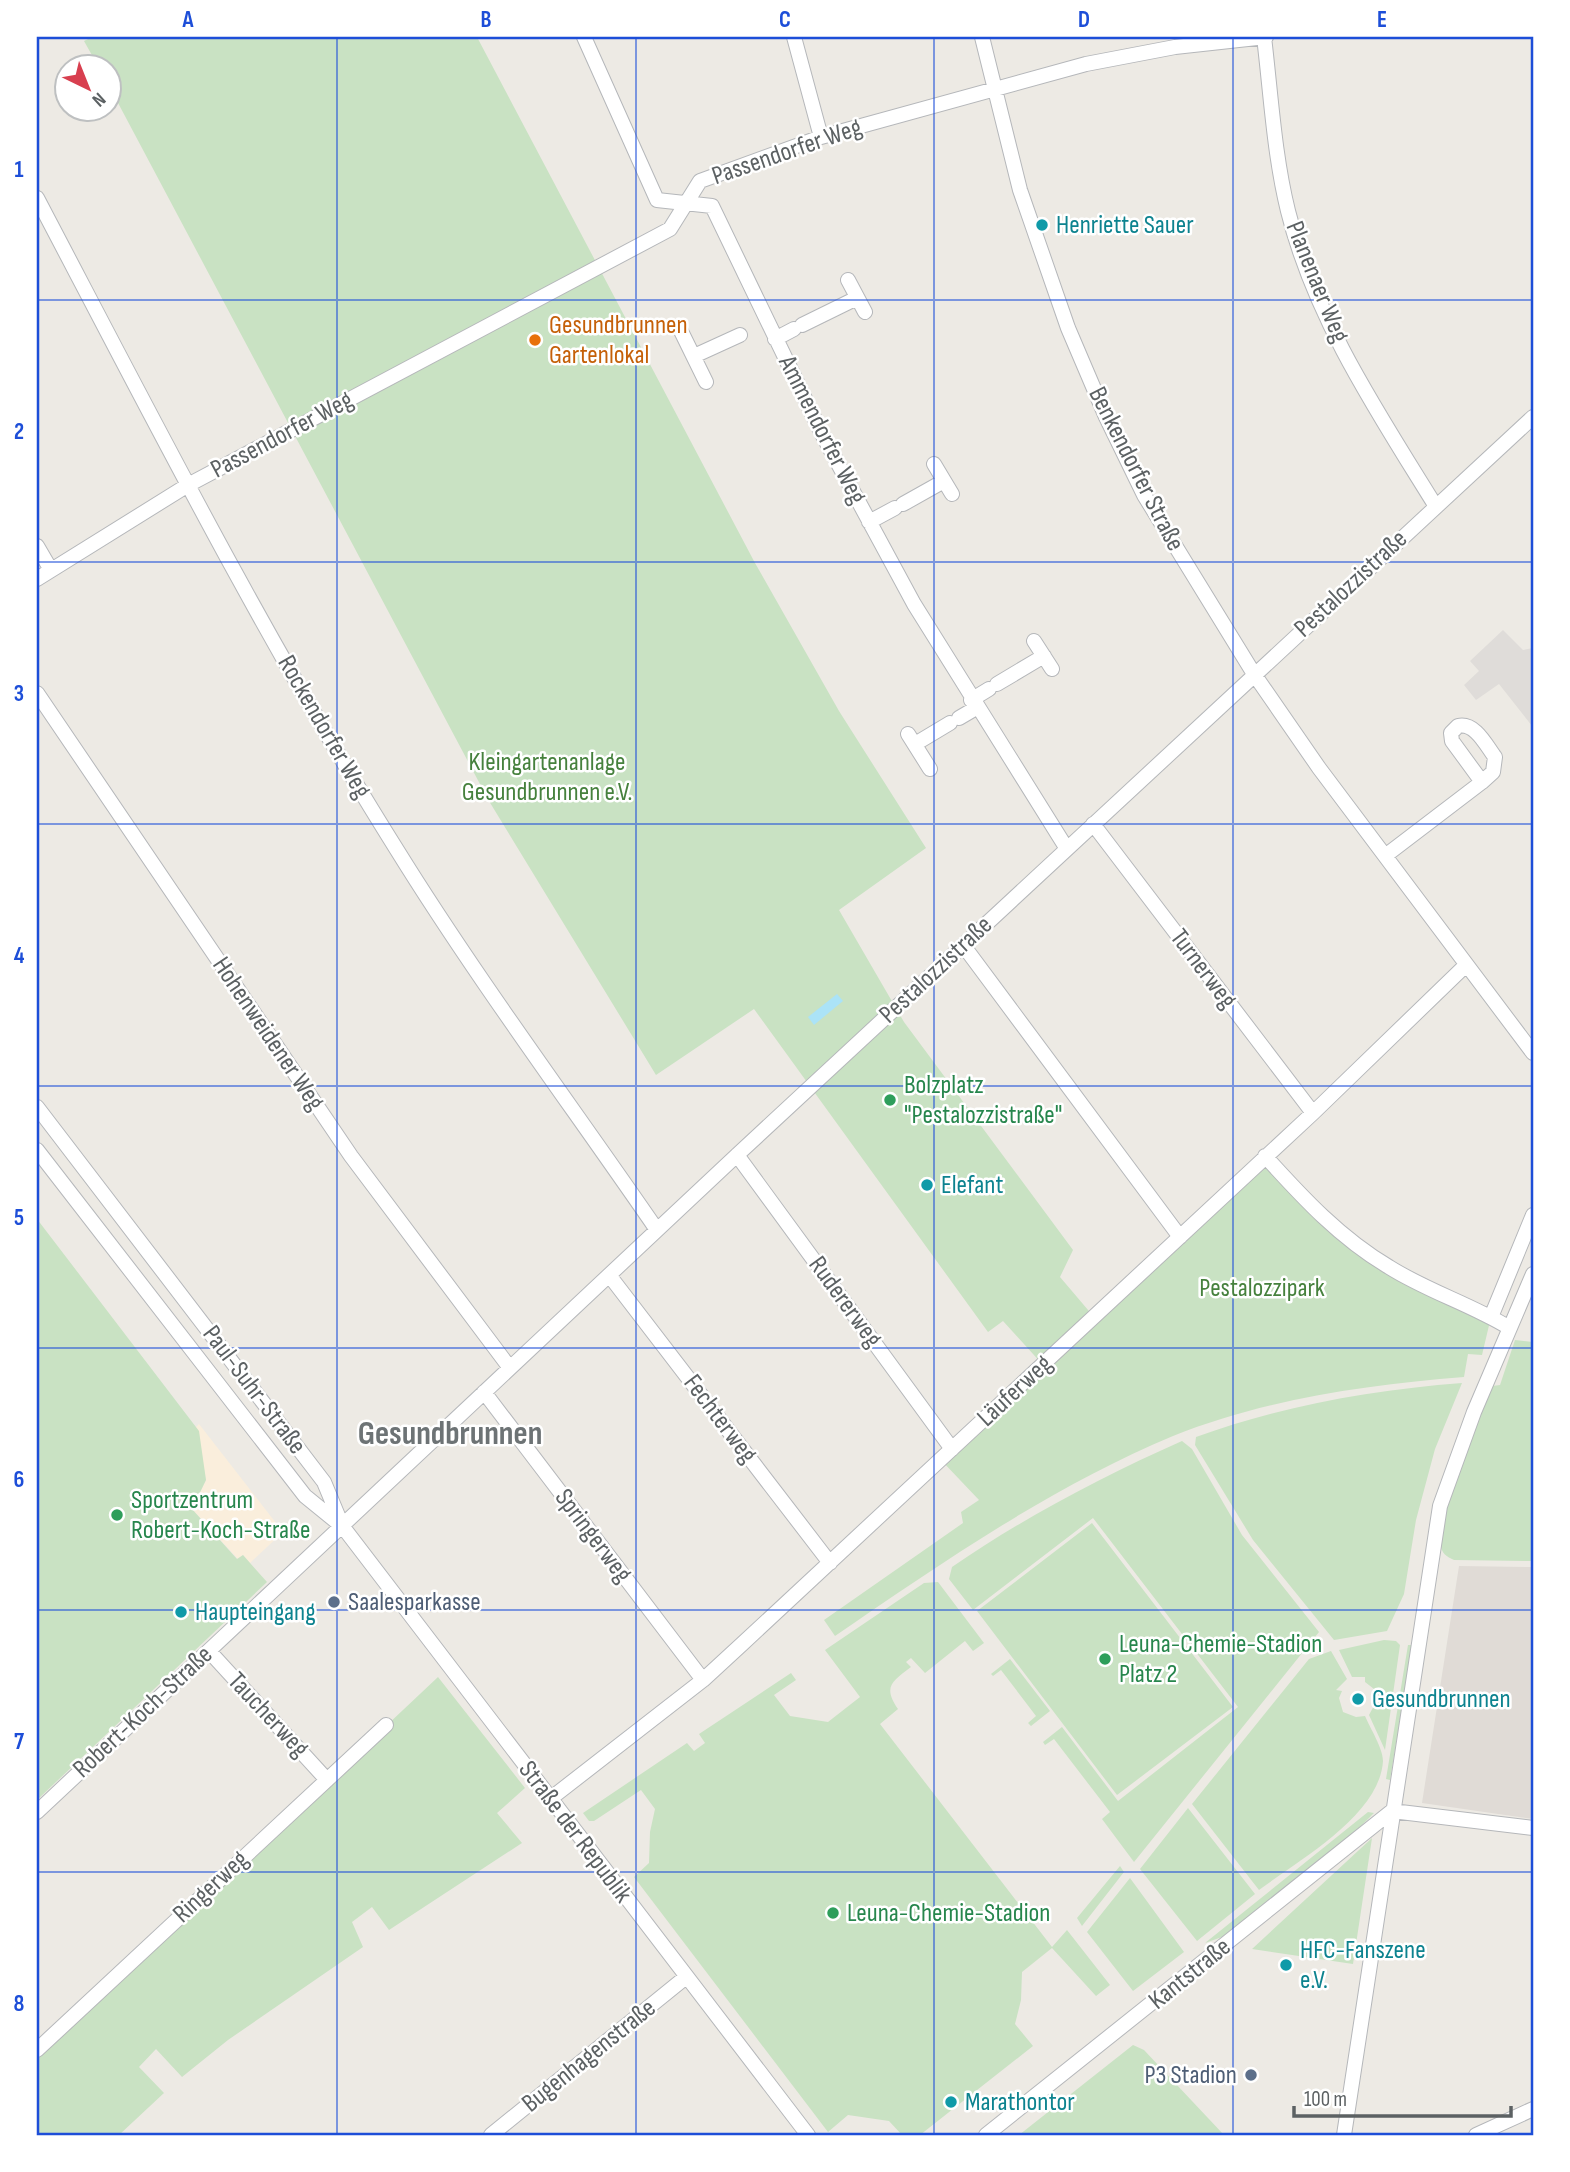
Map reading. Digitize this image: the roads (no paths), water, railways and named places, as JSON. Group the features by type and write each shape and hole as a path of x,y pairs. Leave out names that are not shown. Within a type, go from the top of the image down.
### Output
{"street":[{"name":"Ammendorfer Weg","path":"584,37 657,200 712,206 775,339 869,522 974,704 1067,849"},
{"path":"794,37 821,137"},
{"name":"Benkendorfer Straße","path":"982,37 1020,190 1068,328 1101,405 1151,506 1254,674 1385,856 1533,1054"},
{"name":"Passendorfer Weg","path":"37,579 188,485 670,229 700,181 821,137 1086,64 1174,42 1265,37"},
{"name":"Planenaer Weg","path":"1265,37 1280,174 1306,270 1339,340 1435,505"},
{"name":"Rockendorfer Weg","path":"37,198 188,485 294,677 397,851 657,1230"},
{"path":"848,281 865,312"},
{"name":"Ammendorfer Weg","path":"775,339 857,298"},
{"path":"694,356 767,322"},
{"path":"679,327 706,382"},
{"name":"Pestalozzistraße","path":"342,1527 737,1155 1533,417"},
{"name":"Ammendorfer Weg","path":"869,522 899,506 948,488 934,464"},
{"path":"37,546 51,570"},
{"path":"1034,641 1052,669"},
{"path":"930,769 912,739 954,721 993,687 1044,656"},
{"name":"Hohenweidener Weg","path":"37,693 351,1156 510,1368"},
{"path":"1385,856 1482,782"},
{"name":"Turnerweg","path":"1093,824 1313,1113"},
{"path":"963,945 1180,1237"},
{"name":"Läuferweg","path":"550,1799 703,1679 1313,1113 1466,965"},
{"name":"Paul-Suhr-Straße","path":"37,1107 324,1482 342,1527"},
{"name":"Paul-Suhr-Straße","path":"37,1150 305,1496 342,1527"},
{"name":"Rudererweg","path":"737,1155 952,1449"},
{"path":"1265,1156 1311,1207 1364,1251 1434,1292 1508,1327"},
{"path":"1491,1317 1533,1215"},
{"path":"1344,2135 1440,1506 1508,1327 1533,1273"},
{"name":"Fechterweg","path":"610,1275 830,1563"},
{"name":"Springerweg","path":"484,1392 703,1679"},
{"name":"Robert-Koch-Straße","path":"37,1812 342,1527"},
{"name":"Straße der Republik","path":"342,1527 808,2135"},
{"name":"Taucherweg","path":"209,1650 327,1780"},
{"name":"Ringerweg","path":"37,2050 386,1726"},
{"path":"1392,1811 1533,1828"},
{"name":"Kantstraße","path":"986,2135 1392,1811"},
{"name":"Bugenhagenstraße","path":"491,2135 686,1977"},
{"path":"1476,2135 1533,2109"}],"water":[{"path":"837,994 843,1001 814,1025 808,1017"}],"place":[{"name":"Henriette Sauer","path":"1042,225"},
{"name":"Gesundbrunnen Gartenlokal","path":"535,340"},
{"name":"Bolzplatz \"Pestalozzistraße\"","path":"890,1100"},
{"name":"Elefant","path":"927,1185"},
{"name":"Sportzentrum Robert-Koch-Straße","path":"117,1515"},
{"name":"Saalesparkasse","path":"334,1602"},
{"name":"Haupteingang","path":"181,1612"},
{"name":"Leuna-Chemie-Stadion Platz 2","path":"1105,1659"},
{"name":"Gesundbrunnen","path":"1358,1699"},
{"name":"Leuna-Chemie-Stadion","path":"833,1913"},
{"name":"HFC-Fanszene e.V.","path":"1286,1965"},
{"name":"P3 Stadion","path":"1251,2075"},
{"name":"Marathontor","path":"951,2102"}],"district":[{"name":"Gesundbrunnen","path":"450,1434"}],"park label":[{"name":"Kleingartenanlage Gesundbrunnen e.V.","path":"547,777"},
{"name":"Pestalozzipark","path":"1262,1288"}]}
